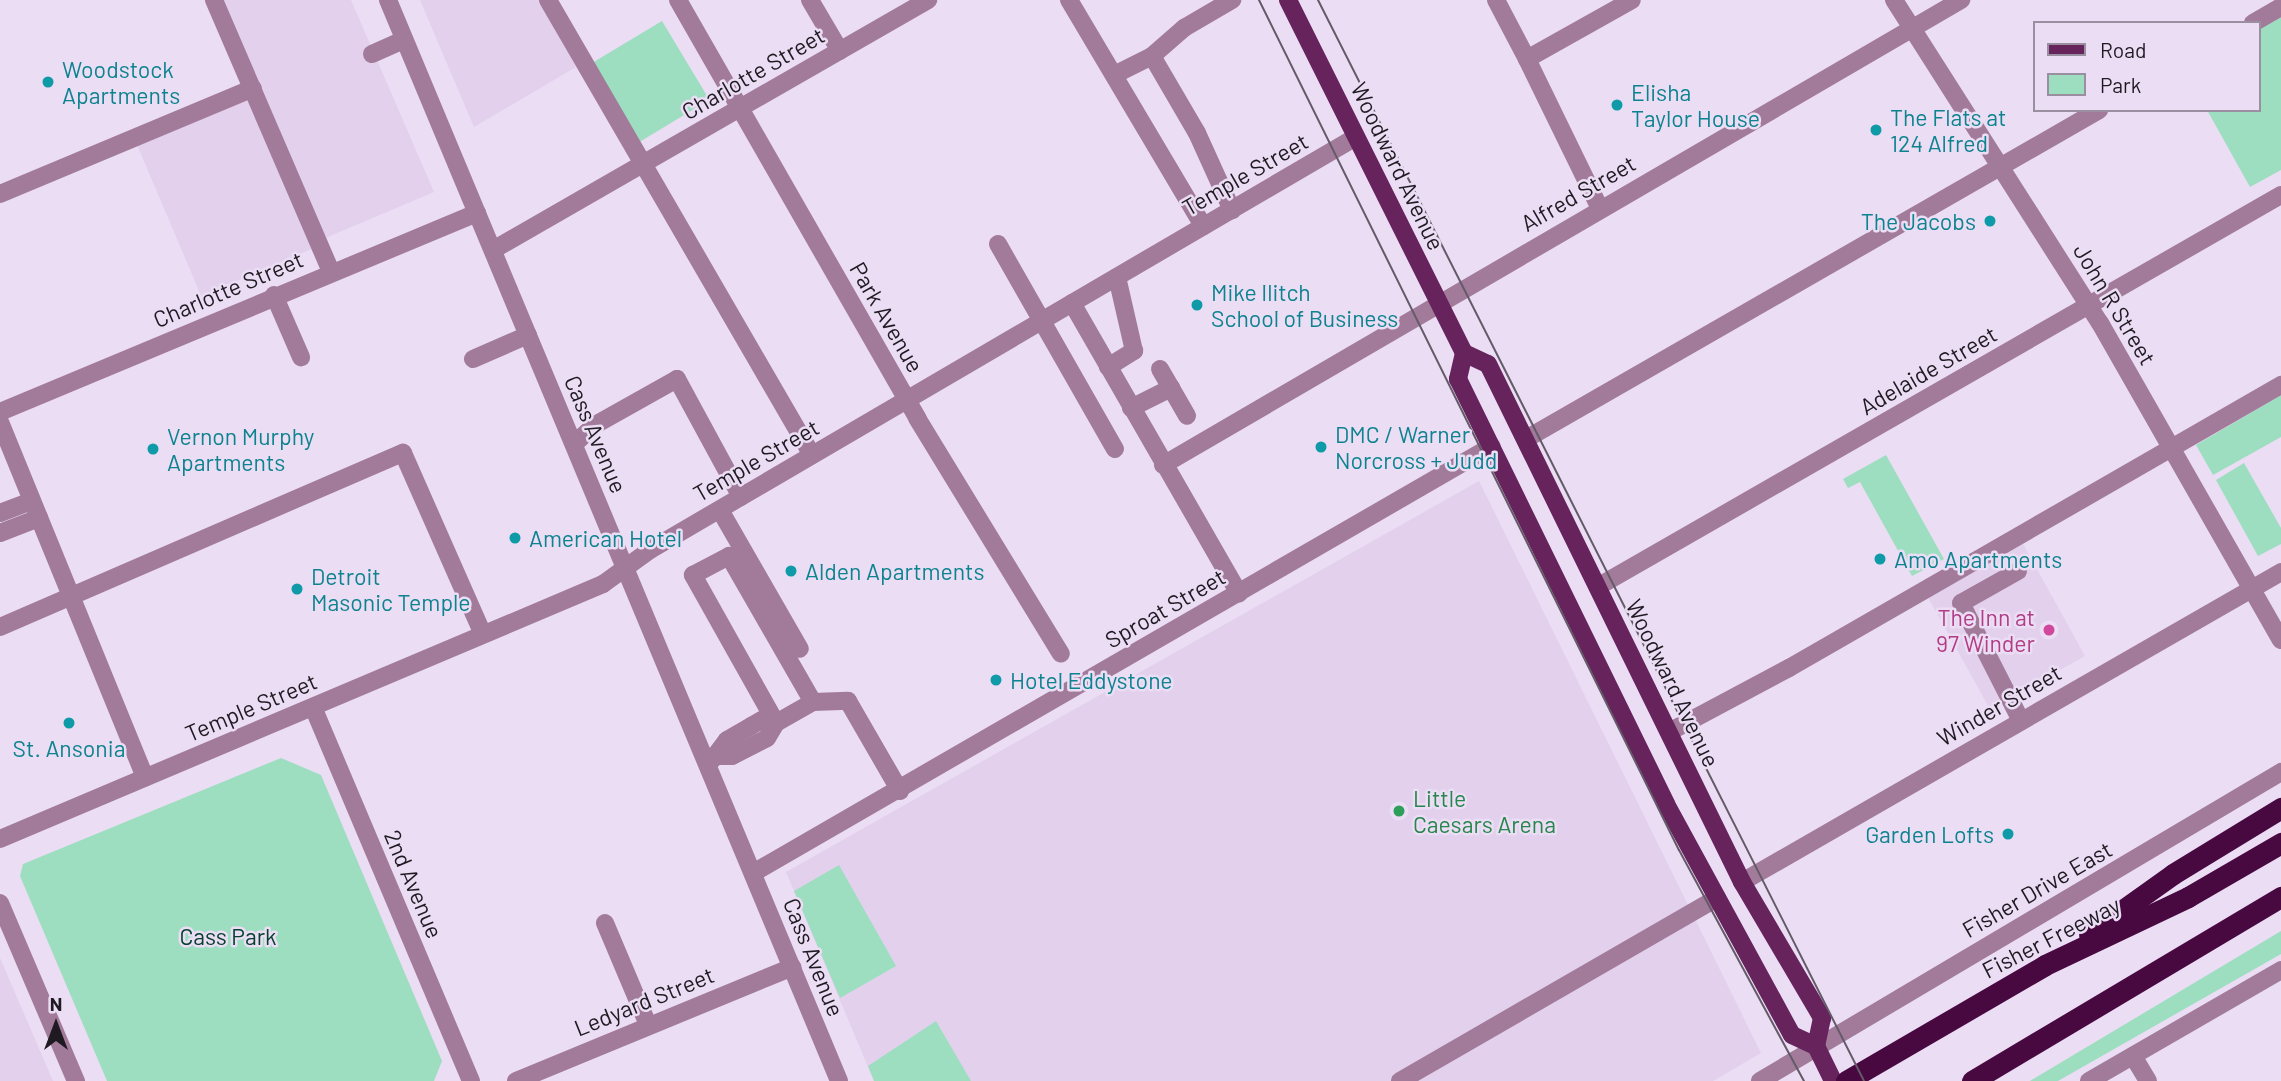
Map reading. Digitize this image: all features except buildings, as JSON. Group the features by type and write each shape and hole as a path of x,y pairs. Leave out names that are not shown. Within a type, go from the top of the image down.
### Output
{"highway":[{"path":"2045,965 2173,874 2281,808"},
{"name":"Fisher Freeway","path":"1846,1081 2045,965 2188,897 2281,843"},
{"path":"1972,1081 2281,897"}],"main road":[{"name":"Woodward Avenue","path":"1293,2 1356,137 1464,353 1488,364 1742,882 1822,1018 1819,1052"},
{"path":"1464,353 1458,379 1717,898 1792,1035 1819,1052 1833,1081"}],"street":[{"path":"215,0 331,272"},
{"name":"Cass Avenue","path":"387,0 625,568 712,760 753,873 839,1081"},
{"path":"548,0 812,455"},
{"name":"Park Avenue","path":"678,0 907,399 1061,654"},
{"path":"810,0 839,51"},
{"name":"Charlotte Street","path":"493,250 928,0"},
{"path":"1069,0 1203,226"},
{"path":"1114,75 1152,56 1184,28 1233,0"},
{"path":"1496,0 1600,209"},
{"path":"1527,59 1632,0"},
{"name":"John R Street","path":"1894,0 2089,306 2281,640"},
{"name":"Alfred Street","path":"1163,465 1438,302 1961,0"},
{"path":"2256,21 2281,7"},
{"path":"372,54 404,40"},
{"path":"1152,56 1197,133 1232,210"},
{"path":"0,194 253,88"},
{"path":"1526,439 2095,112"},
{"name":"Temple Street","path":"0,839 603,584 741,497 1356,137"},
{"name":"Adelaide Street","path":"1599,586 2281,195"},
{"name":"Charlotte Street","path":"0,412 274,295 477,213"},
{"path":"998,244 1115,449"},
{"path":"1108,367 1134,351 1117,277"},
{"path":"274,295 301,357"},
{"path":"1072,303 1163,465 1240,593"},
{"path":"473,359 528,335"},
{"path":"1160,369 1186,416"},
{"path":"573,444 595,425 677,379 741,497"},
{"path":"1669,732 1789,668 2281,385"},
{"path":"1131,408 1171,388"},
{"path":"0,422 145,778"},
{"name":"Sproat Street","path":"753,873 900,791 1492,446"},
{"path":"0,627 403,453 483,634"},
{"path":"0,513 35,509"},
{"path":"0,533 35,509"},
{"path":"720,510 800,649"},
{"path":"774,724 693,575 729,556 813,702"},
{"path":"2018,571 1961,603 2021,721"},
{"name":"Winder Street","path":"1742,882 2281,572"},
{"path":"712,760 733,756 766,738 774,724 813,702 848,701 900,791"},
{"name":"2nd Avenue","path":"313,707 471,1081"},
{"name":"Fisher Drive East","path":"1760,1081 1819,1052 2280,773"},
{"path":"1400,1081 1717,898"},
{"path":"0,903 76,1081"},
{"path":"605,923 648,1025"},
{"name":"Ledyard Street","path":"516,1081 792,967"},
{"path":"2089,1081 2281,970"},
{"path":"2133,1056 2148,1081"}],"shaded area":[{"path":"219,0 351,0 434,192 323,239"},
{"path":"420,0 539,0 576,67 474,127"},
{"path":"248,99 312,249 201,296 138,146"},
{"path":"1479,481 1761,1053 1713,1081 874,1081 786,872"},
{"path":"2023,544 2085,656 1990,709 1928,597"},
{"path":"0,958 53,1081 0,1081"}],"green space":[{"path":"2281,15 2281,170 2250,187 2208,112 2260,112 2260,28"},
{"path":"662,21 709,100 637,144 589,65"},
{"path":"2281,395 2281,437 2213,475 2196,445"},
{"path":"1886,455 1944,559 1912,576 1860,482 1848,488 1843,479"},
{"path":"2244,463 2281,528 2281,544 2258,556 2216,480"},
{"name":"Cass Park","path":"281,758 321,775 442,1061 434,1081 107,1081 20,876 23,864"},
{"path":"839,865 896,966 840,998 794,891"},
{"path":"2281,931 2281,954 2058,1081 2030,1081"},
{"path":"936,1021 971,1081 874,1081 868,1066"}],"tram line":[{"path":"1259,0 1679,850 1804,1081"},
{"path":"1318,0 1864,1081"}],"place":[{"name":"Woodstock Apartments","path":"48,82"},
{"name":"Elisha Taylor House","path":"1617,105"},
{"name":"The Flats at 124 Alfred","path":"1876,130"},
{"name":"The Jacobs","path":"1990,221"},
{"name":"Mike Ilitch School of Business","path":"1197,305"},
{"name":"DMC / Warner Norcross + Judd","path":"1321,447"},
{"name":"Vernon Murphy Apartments","path":"153,449"},
{"name":"American Hotel","path":"515,538"},
{"name":"Amo Apartments","path":"1880,559"},
{"name":"Alden Apartments","path":"791,571"},
{"name":"Detroit Masonic Temple","path":"297,589"},
{"name":"The Inn at 97 Winder","path":"2049,630"},
{"name":"Hotel Eddystone","path":"996,680"},
{"name":"St. Ansonia","path":"69,723"},
{"name":"Little Caesars Arena","path":"1399,811"},
{"name":"Garden Lofts","path":"2008,834"}]}
